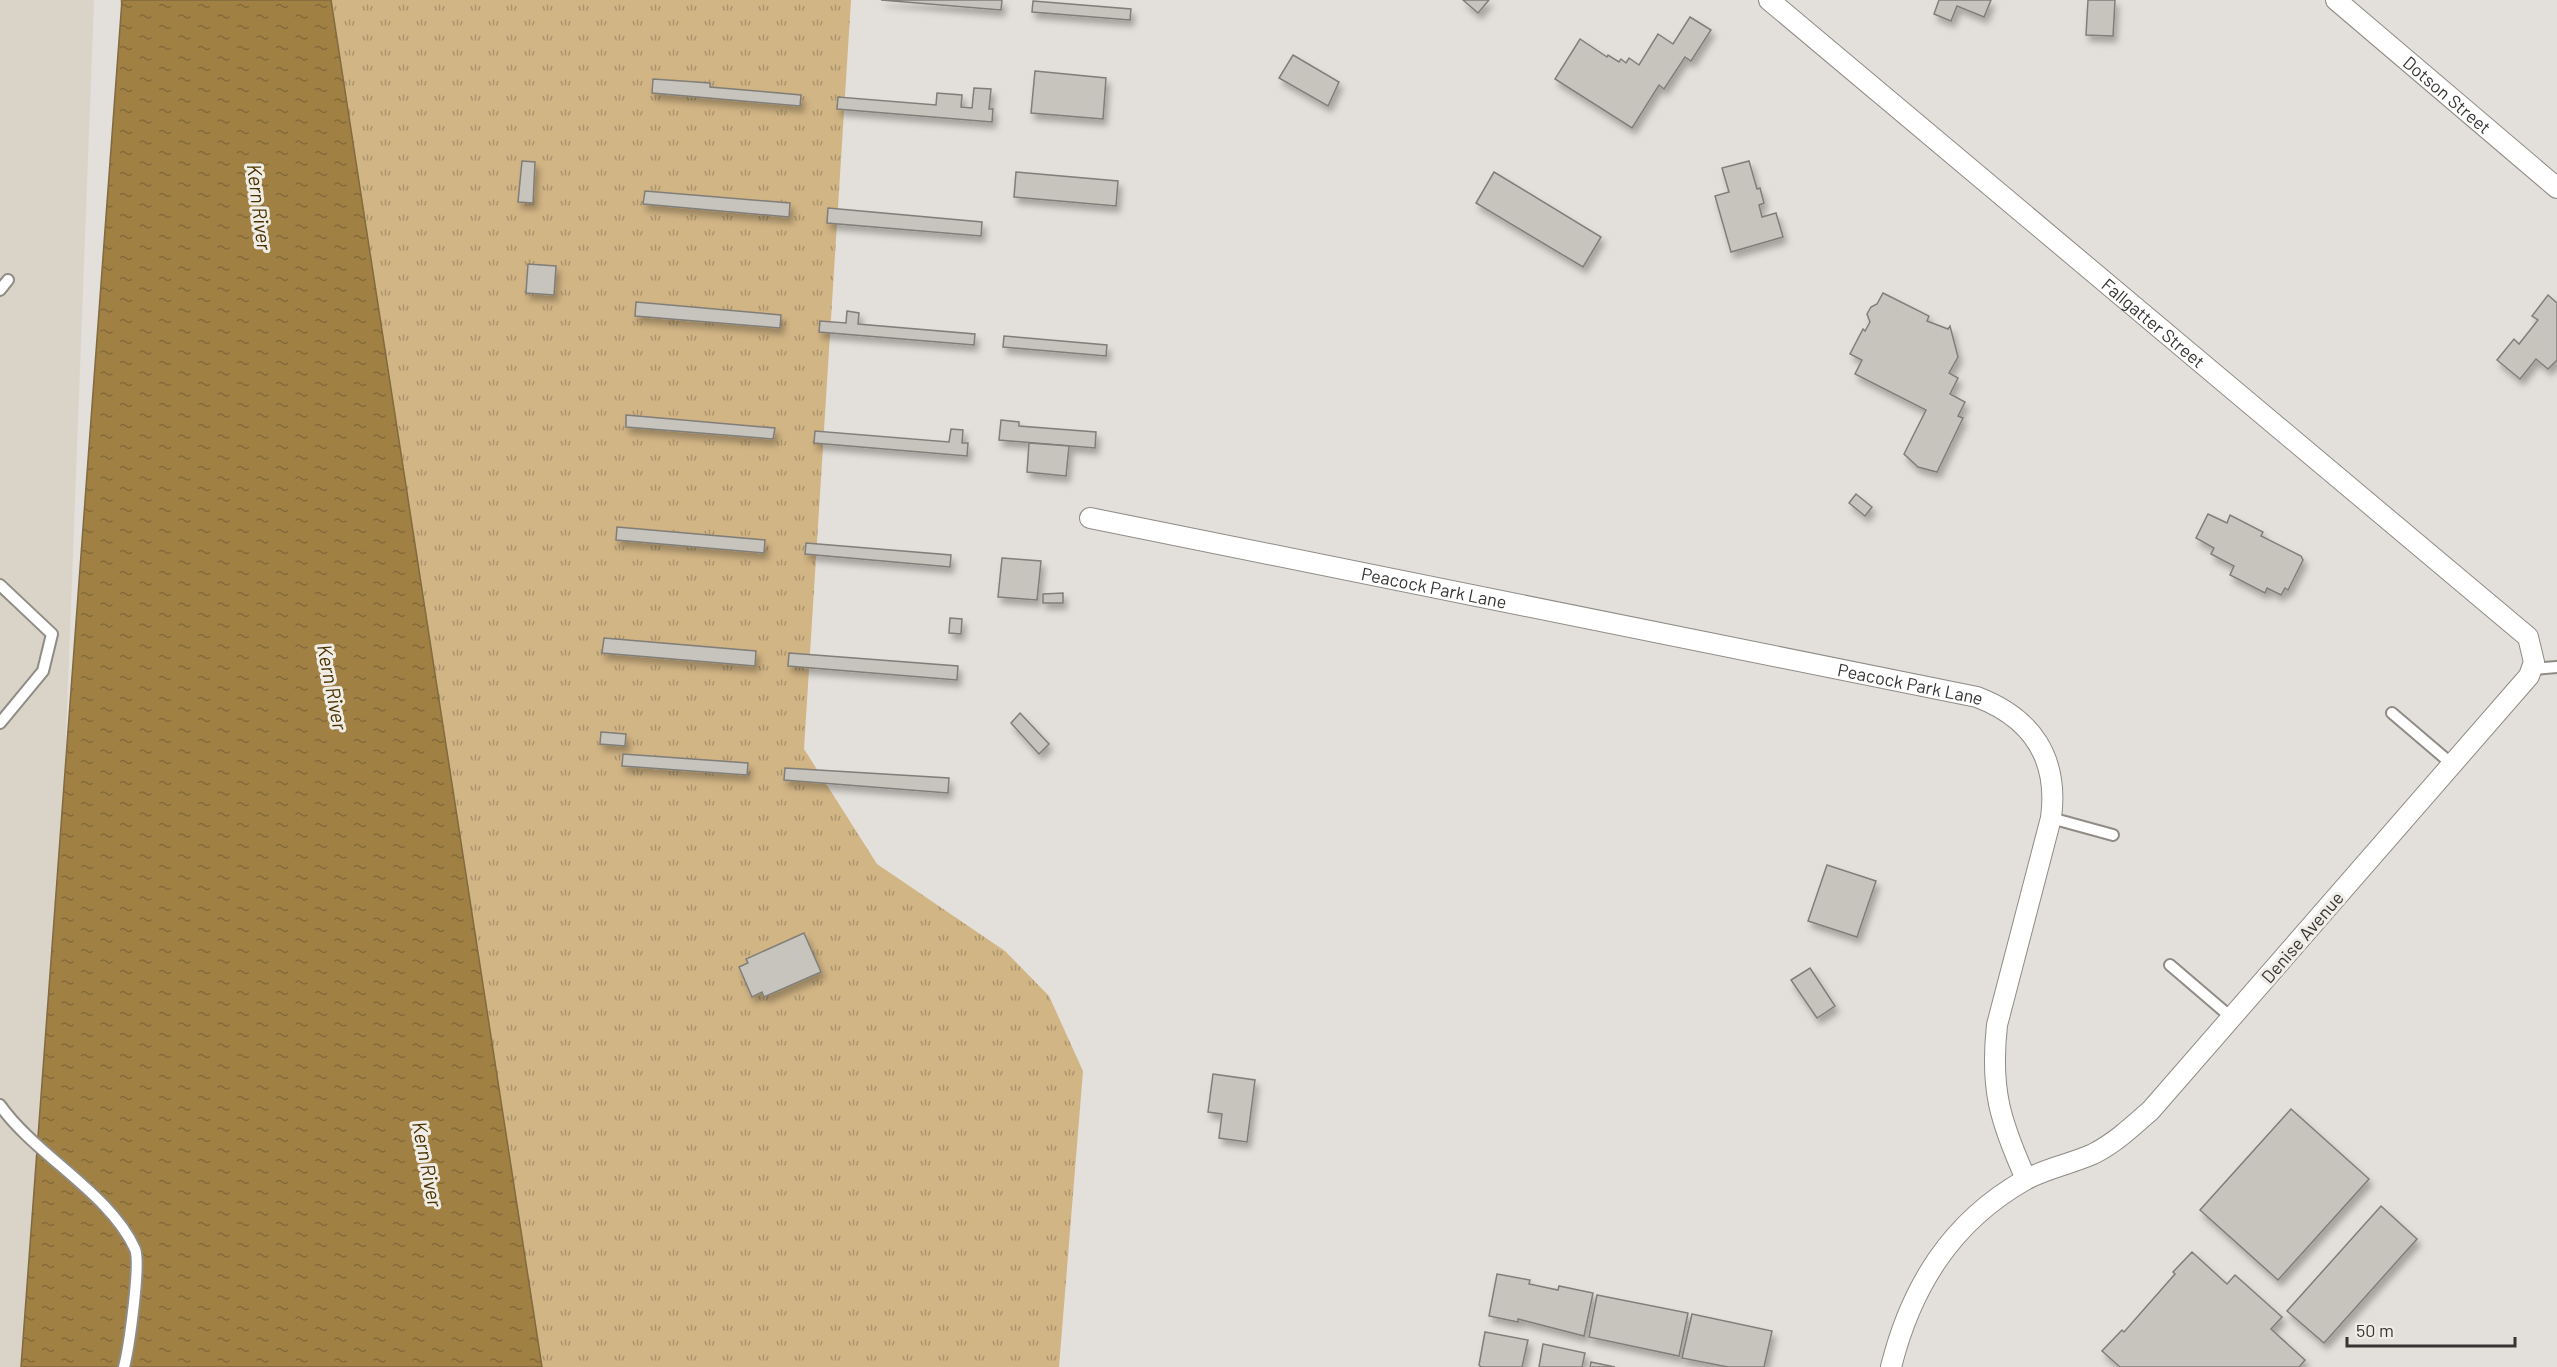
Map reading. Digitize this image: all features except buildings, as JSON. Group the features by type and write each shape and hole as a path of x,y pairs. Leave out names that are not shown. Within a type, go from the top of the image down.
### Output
{"street":[{"name":"Fallgatter Street","path":"1768,0 2519,629 2528,637 2532,659"},
{"name":"Dotson Street","path":"2336,0 2557,188"},
{"name":"Peacock Park Lane","path":"1090,518 1977,696 1999,705 2033,734 2045,755 2054,795 2051,818 1997,1025 1993,1058 1995,1090 2003,1126 2026,1179"},
{"name":"Denise Avenue","path":"2026,1179 2093,1154 2122,1135 2151,1110 2529,676 2532,659"},
{"path":"1891,1367 1900,1328 1916,1291 1933,1264 1955,1236 2004,1193 2026,1179"}],"lane":[{"path":"0,290 8,280"},
{"path":"0,585 52,634 43,671 0,723"},
{"path":"2532,659 2557,668"},
{"path":"2392,712 2453,765"},
{"path":"2051,818 2113,835"},
{"path":"2170,965 2232,1018"},
{"path":"0,1105 117,1220 136,1251 130,1341 124,1367"}],"shaded area":[{"path":"0,0 94,0 42,1367 0,1367"}],"green space":[{"path":"120,0 851,0 804,749 877,864 1005,951 1049,996 1083,1071 1059,1367 172,1367 198,436"}],"water":[{"name":"Kern River","path":"122,0 331,0 542,1367 21,1367"}]}
